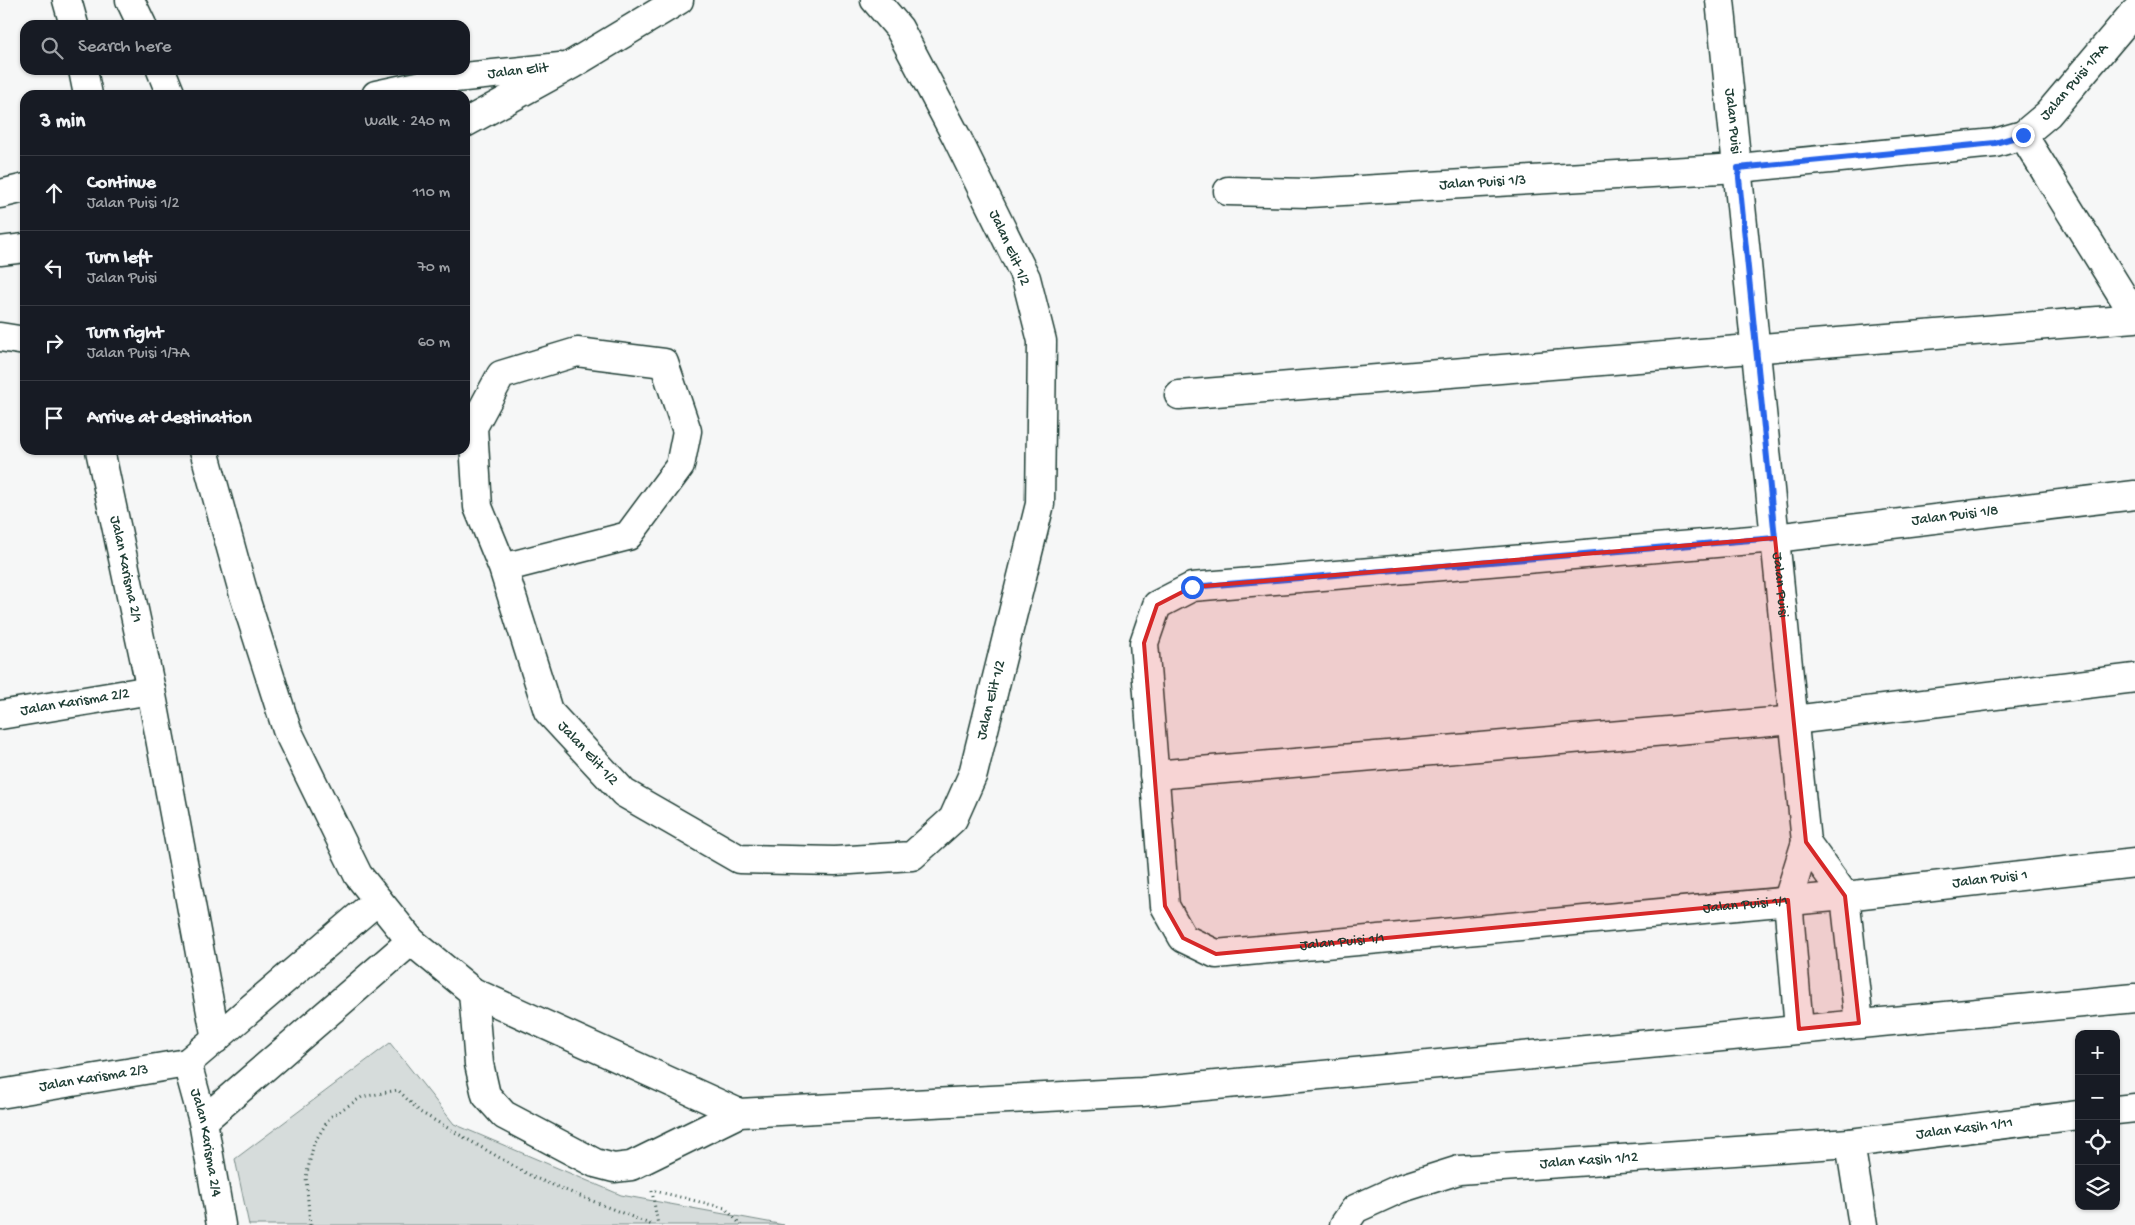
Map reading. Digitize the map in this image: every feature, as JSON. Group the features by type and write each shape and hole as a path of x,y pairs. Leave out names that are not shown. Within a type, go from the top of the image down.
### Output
{"street":[{"path":"67,0 73,20"},
{"path":"130,0 140,20"},
{"name":"Jalan Elit","path":"470,120 571,65 679,0"},
{"name":"Jalan Elit 1/2","path":"503,568 628,536 680,466 687,431 664,363 578,352 501,375 473,427 478,507 503,568 548,711 624,793 739,859 835,861 912,856 953,819 973,774 1040,504 1042,341 1026,278 956,136 899,28 875,0"},
{"name":"Jalan Puisi","path":"1720,0 1806,842 1788,900 1800,1029"},
{"name":"Jalan Puisi 1/7A","path":"1738,168 1995,143 2023,135 2048,114 2135,11"},
{"name":"Jalan Elit","path":"399,90 455,78 571,65"},
{"path":"84,75 87,90"},
{"path":"162,75 169,90"},
{"path":"1179,395 2135,317 2023,135"},
{"name":"Jalan Puisi 1/3","path":"1228,191 1309,193 1738,168"},
{"path":"0,194 20,189"},
{"path":"0,251 20,249"},
{"path":"0,337 20,339"},
{"name":"Jalan Karisma 2/1","path":"101,455 151,690 216,1038"},
{"path":"205,455 244,595 287,730 358,875 411,941 473,992 739,1113"},
{"name":"Jalan Puisi 1/8","path":"1157,605 1192,587 1775,538 2135,495"},
{"name":"Jalan Puisi 1/1","path":"1157,605 1144,643 1165,906 1183,938 1216,954 1845,896"},
{"path":"1154,775 1794,720 2135,678"},
{"name":"Jalan Karisma 2/2","path":"0,715 151,690"},
{"path":"1806,842 1845,896 1859,1023"},
{"name":"Jalan Puisi 1","path":"1845,896 2135,863"},
{"path":"188,1063 378,900"},
{"path":"202,1121 411,941"},
{"path":"473,992 479,1064 486,1096 504,1115 595,1163 614,1168 631,1166 739,1113 1142,1092 2135,998"},
{"name":"Jalan Karisma 2/4","path":"188,1063 202,1121 221,1225"},
{"name":"Jalan Karisma 2/3","path":"0,1094 188,1063"},
{"path":"2120,1110 2135,1108"},
{"name":"Jalan Kasih 1/11","path":"1850,1143 2075,1115"},
{"path":"1850,1143 1864,1225"},
{"name":"Jalan Kasih 1/12","path":"1344,1225 1355,1209 1398,1189 1459,1170 1850,1143"}],"path":[{"path":"310,1225 306,1177 314,1143 330,1117 362,1097 398,1090 420,1112 533,1177 652,1225"},
{"path":"652,1190 725,1208 741,1225"}],"highlighted area":[{"path":"1775,538 1806,842 1845,896 1859,1023 1799,1029 1788,900 1216,954 1183,938 1165,906 1144,643 1157,605 1192,587"}],"shaded area":[{"path":"390,1043 454,1124 621,1195 784,1225 249,1225 235,1159"}],"route":[{"path":"1192,587 1775,538 1738,168 1995,143 2023,135"}]}
